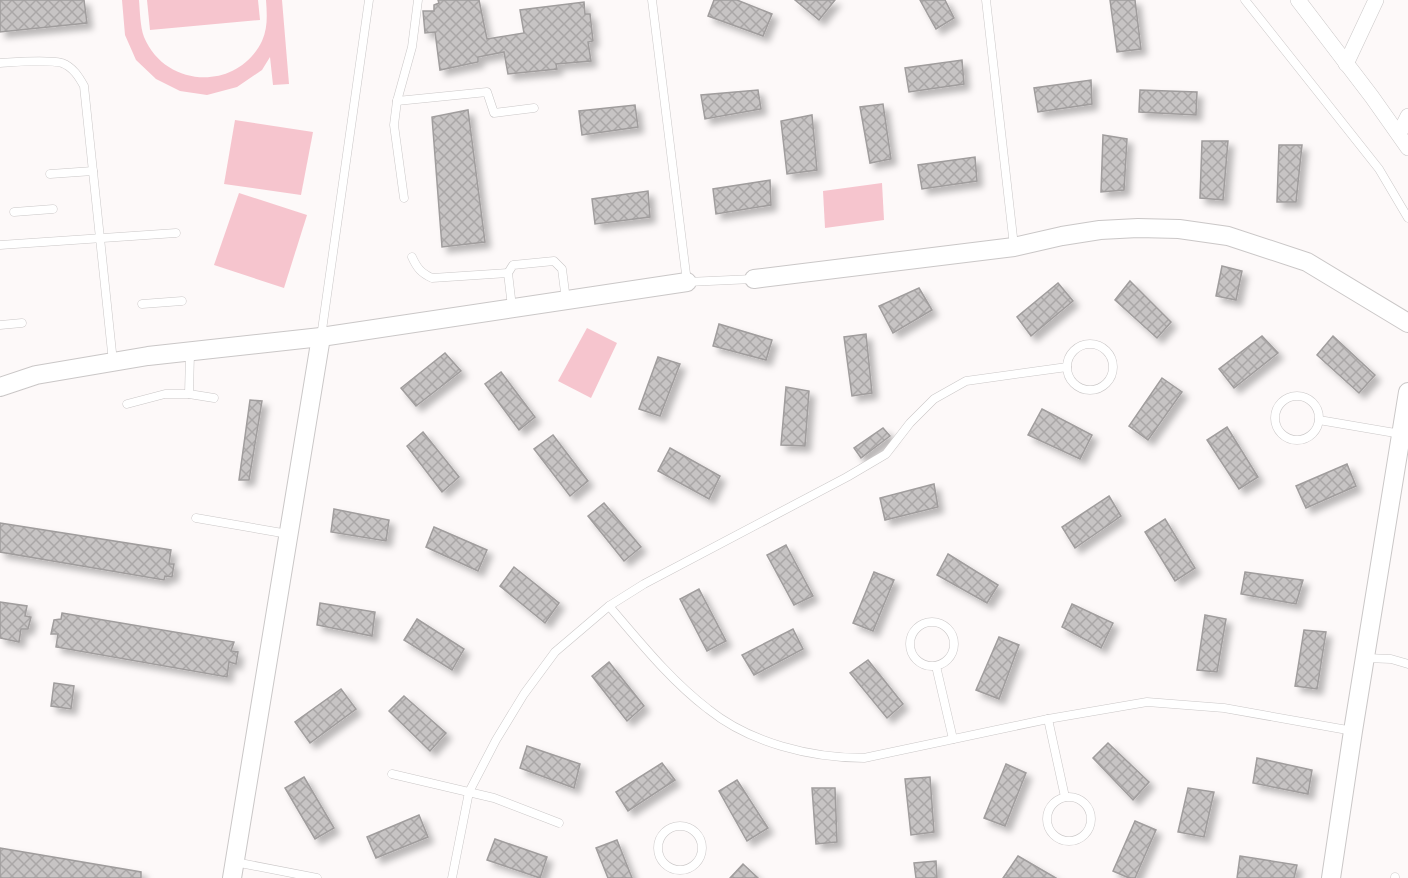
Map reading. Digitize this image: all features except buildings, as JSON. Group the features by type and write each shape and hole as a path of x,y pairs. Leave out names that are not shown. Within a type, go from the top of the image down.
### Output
{"street":[{"path":"1298,0 1408,148"},
{"path":"1346,64 1376,0"},
{"path":"1399,134 1408,116"},
{"path":"754,279 1014,247 1100,230 1179,229 1228,236 1307,262 1408,323"},
{"path":"0,387 36,375 148,356 321,337 687,282"},
{"path":"233,870 321,337"},
{"path":"1331,878 1408,392"}],"lane":[{"path":"321,337 369,0"},
{"path":"404,198 394,125 397,101 412,47 418,0"},
{"path":"652,0 687,282 754,279"},
{"path":"986,0 1014,247"},
{"path":"1245,0 1379,168 1408,218"},
{"path":"0,63 62,63 79,75 84,86 113,362"},
{"path":"397,101 488,93 494,114 534,108"},
{"path":"50,174 93,171"},
{"path":"14,212 53,209"},
{"path":"0,245 176,234"},
{"path":"412,257 416,267 432,278 508,273"},
{"path":"512,308 508,273 513,265 554,261 562,269 566,300"},
{"path":"142,304 182,301"},
{"path":"0,325 22,323"},
{"path":"1090,344 1099,346 1107,352 1112,360 1113,371 1105,385 1087,390 1078,387 1070,379 1067,367 1073,351 1090,344"},
{"path":"189,394 190,351"},
{"path":"452,878 469,792 496,740 524,694 555,652 609,606 644,584 848,477 886,454 910,423 934,399 966,381 1067,367"},
{"path":"128,404 165,394 189,394 214,398"},
{"path":"1304,397 1313,403 1318,411 1319,420 1316,431 1307,438 1300,441 1292,440 1278,430 1275,412 1287,398 1304,397"},
{"path":"1319,420 1401,435"},
{"path":"195,518 288,534"},
{"path":"609,606 670,675 689,694 725,722 749,734 796,749 843,758 864,758 1048,719 1147,702 1224,708 1353,731"},
{"path":"924,622 942,623 950,629 954,638 950,658 936,666 923,665 911,652 909,644 911,635 916,627 924,622"},
{"path":"1365,658 1391,659 1408,664"},
{"path":"936,666 953,739"},
{"path":"1048,719 1065,797"},
{"path":"392,774 494,798 559,823"},
{"path":"1065,797 1083,802 1091,818 1090,826 1085,834 1080,838 1067,841 1058,838 1047,825 1050,808 1056,801 1065,797"},
{"path":"682,826 693,830 700,837 703,845 702,854 693,867 675,874 660,858 659,841 671,828 682,826"},
{"path":"233,870 317,878"}],"shaded area":[{"path":"122,0 139,0 144,37 154,54 168,66 184,74 202,77 219,76 236,69 251,58 262,41 265,31 266,0 282,0 289,84 273,85 270,57 262,70 237,87 207,95 180,91 156,79 136,60 125,35"},
{"path":"147,0 258,0 260,20 150,30"},
{"path":"235,120 313,132 301,195 224,184"},
{"path":"882,183 884,220 825,228 823,191"},
{"path":"239,193 307,215 284,288 214,265"},
{"path":"587,328 617,343 591,398 558,381"}]}
